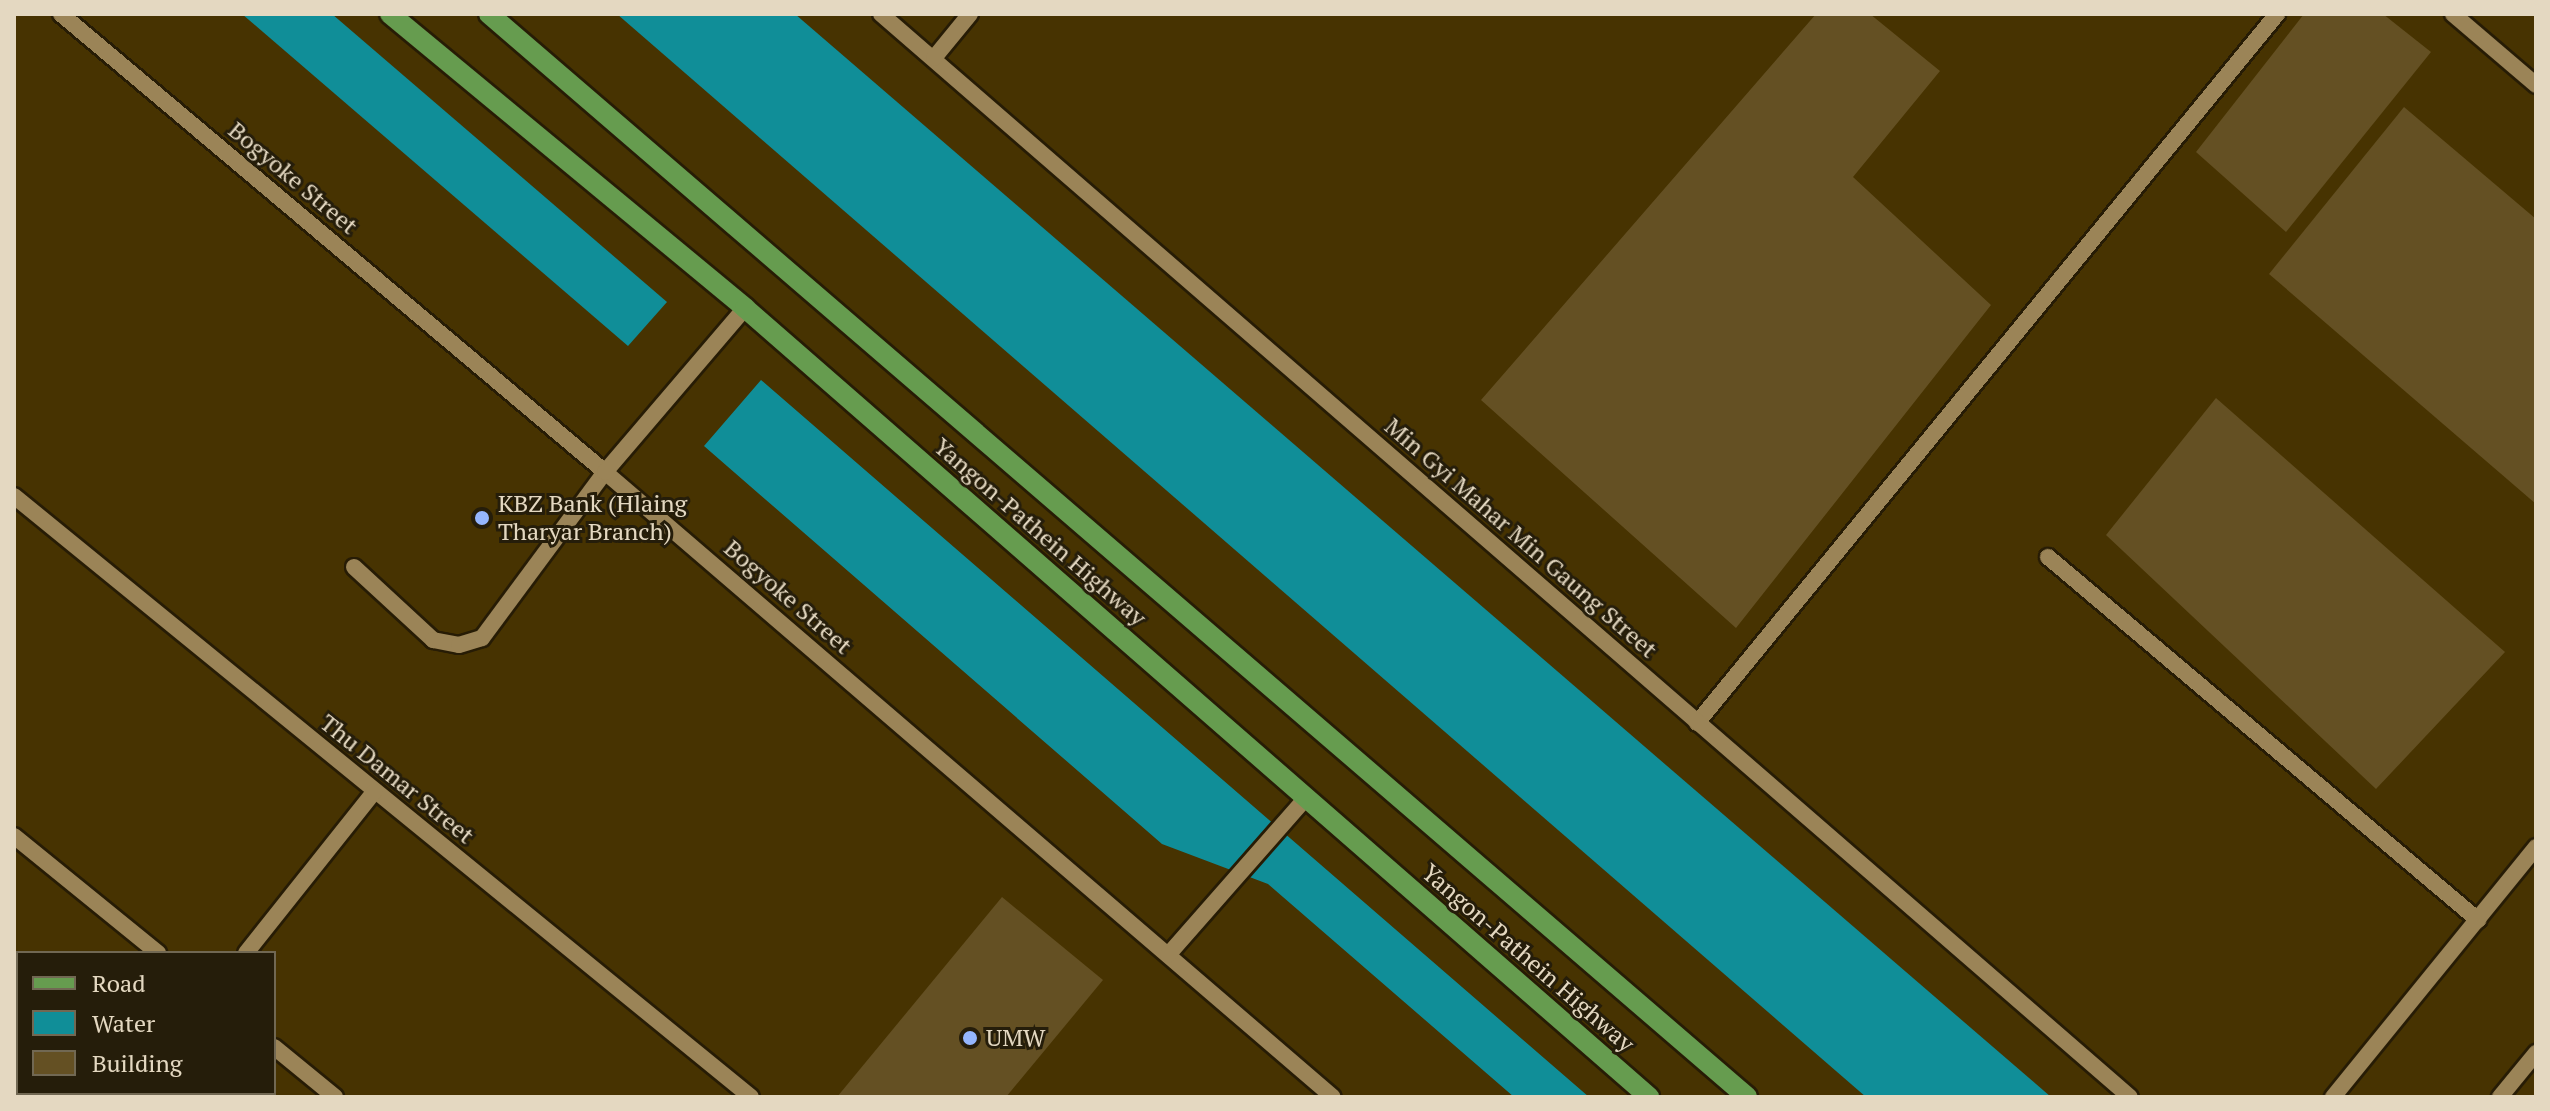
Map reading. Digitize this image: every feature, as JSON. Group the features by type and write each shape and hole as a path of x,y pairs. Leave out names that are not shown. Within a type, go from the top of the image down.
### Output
{"main road":[{"name":"Yangon-Pathein Highway","path":"390,14 745,308 1298,806 1649,1097"},
{"name":"Yangon-Pathein Highway","path":"489,14 1747,1097"}],"street":[{"name":"Bogyoke Street","path":"61,14 605,472 1333,1097"},
{"name":"Min Gyi Mahar Min Gaung Street","path":"881,14 2130,1097"},
{"path":"934,58 970,14"},
{"path":"1697,723 2277,14"},
{"path":"2453,14 2536,85"},
{"path":"354,567 433,640 459,645 482,638 605,472 745,308"},
{"name":"Thu Damar Street","path":"14,496 751,1097"},
{"path":"2048,557 2478,920"},
{"path":"248,951 374,792"},
{"path":"1168,955 1298,806"},
{"path":"14,836 156,951"},
{"path":"2333,1097 2536,847"},
{"path":"276,1049 335,1097"},
{"path":"2500,1097 2536,1053"}],"water":[{"path":"242,14 332,14 667,302 628,346"},
{"path":"617,14 795,14 2051,1097 1866,1097"},
{"path":"761,380 1589,1097 1514,1097 1268,884 1162,844 704,446"}],"building":[{"path":"1816,14 1870,14 1940,71 1853,177 1991,305 1736,628 1481,400"},
{"path":"2304,14 2383,14 2431,52 2286,232 2196,152"},
{"path":"2404,107 2536,219 2536,504 2269,274"},
{"path":"2216,398 2505,652 2376,789 2106,535"},
{"name":"UMW","path":"1002,897 1103,980 1006,1097 837,1097"}],"place":[{"name":"KBZ Bank (Hlaing Tharyar Branch)","path":"482,518"},
{"name":"UMW","path":"970,1038"}]}
